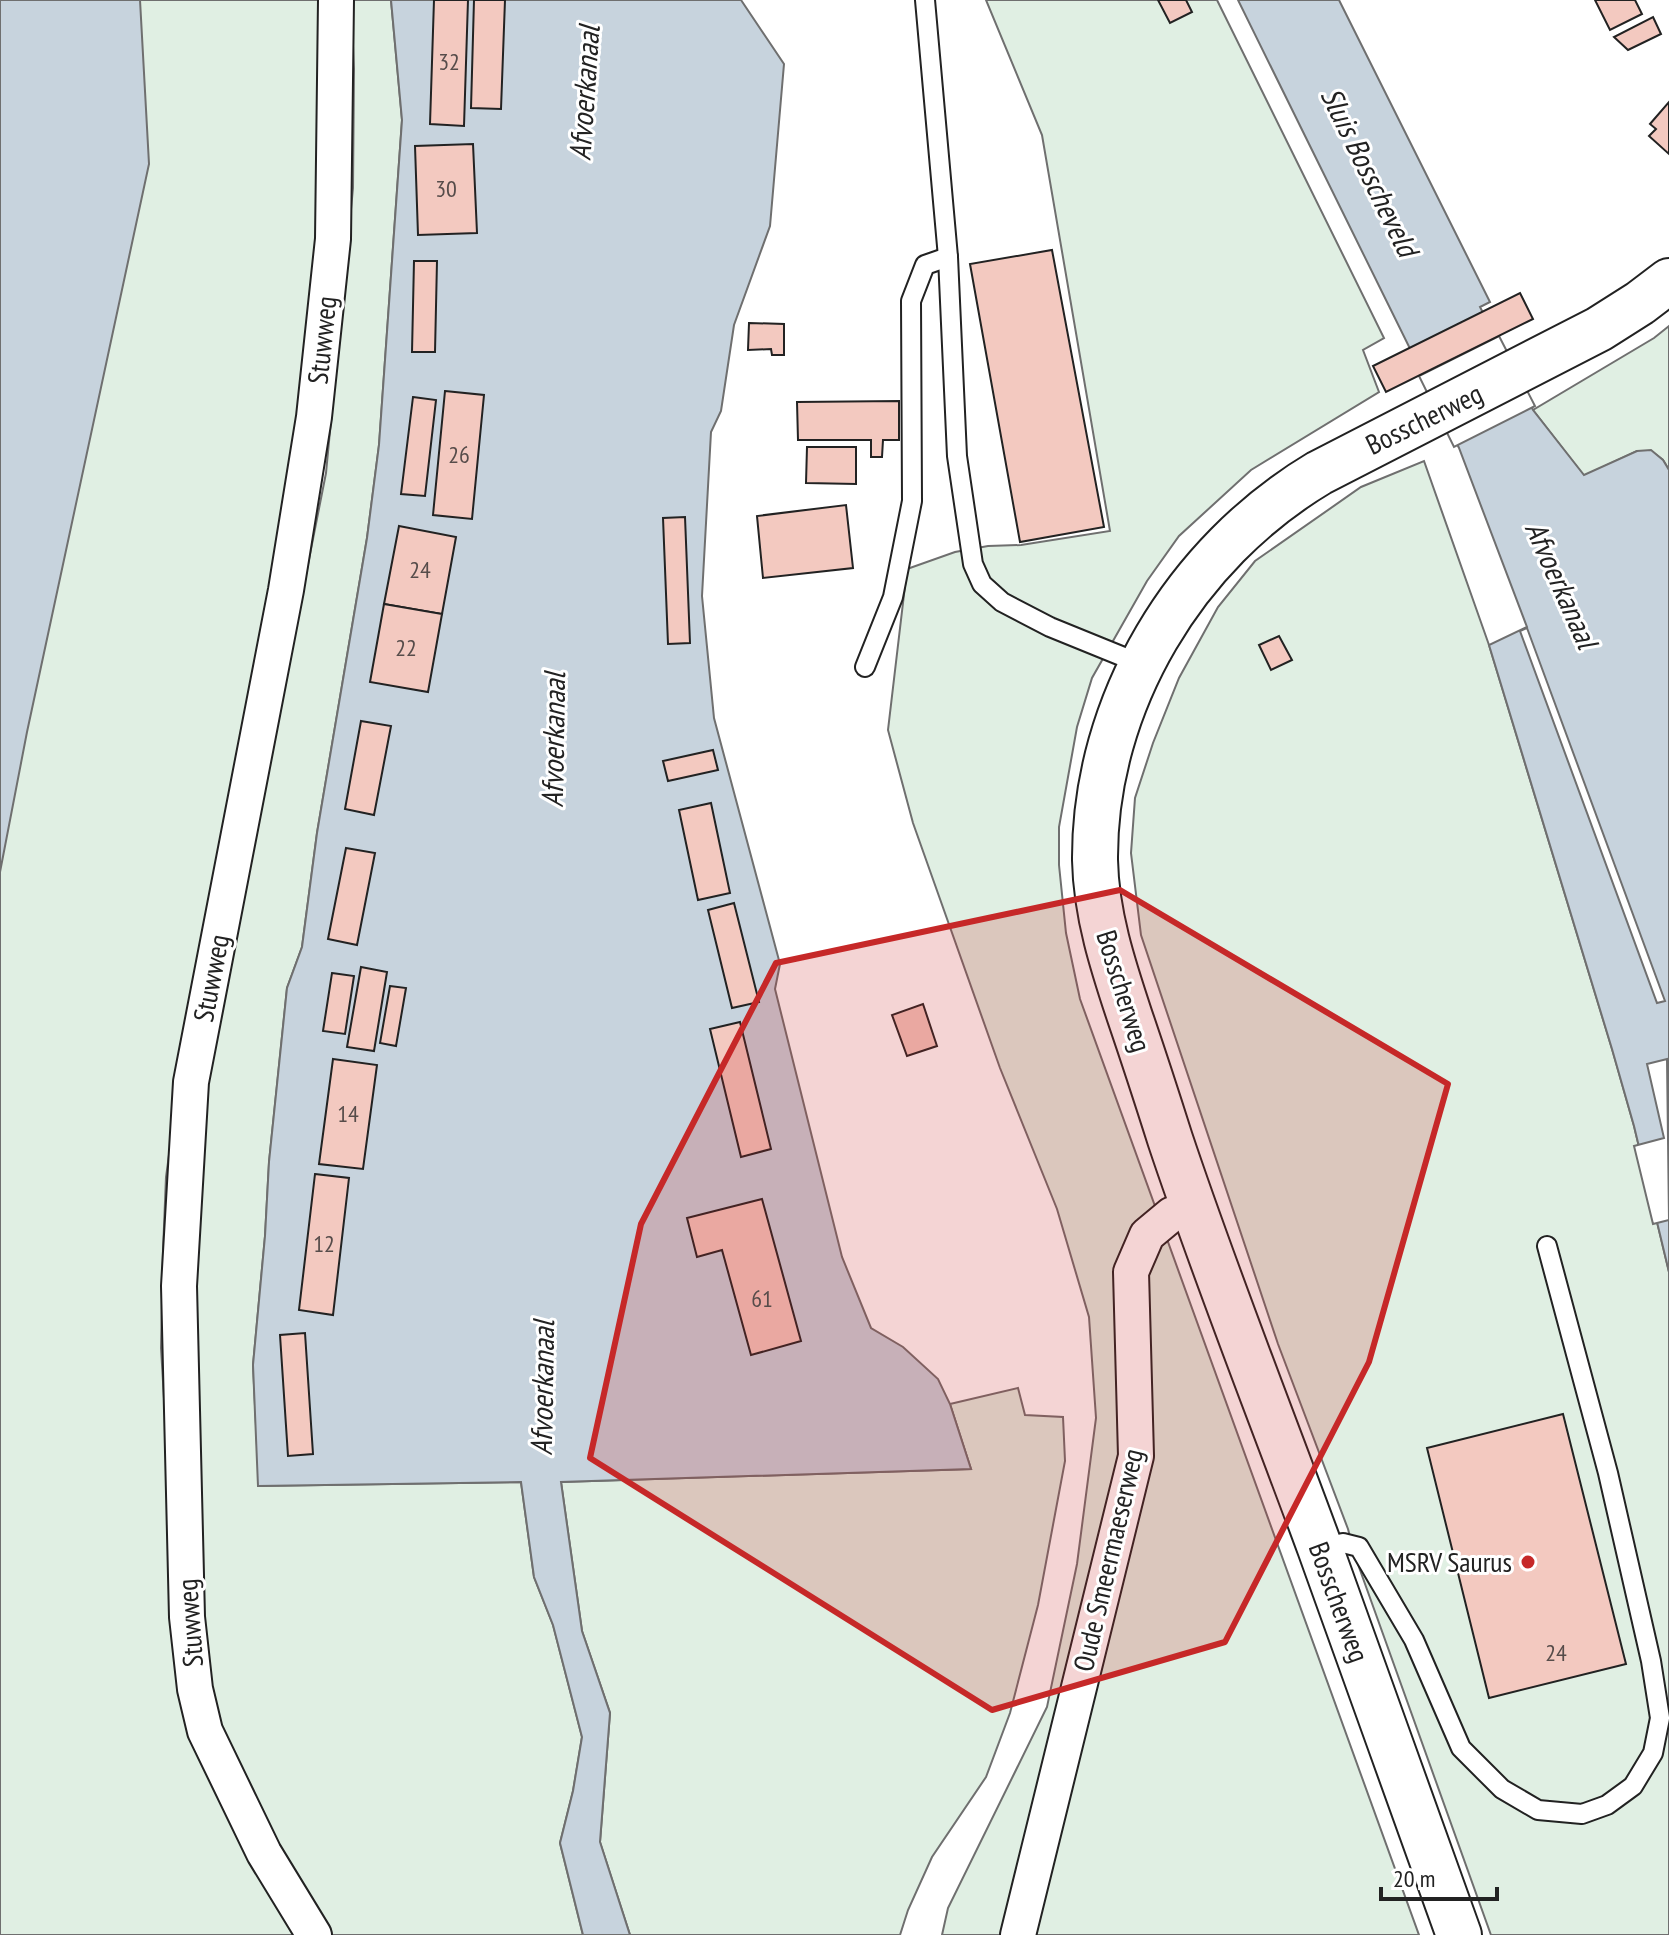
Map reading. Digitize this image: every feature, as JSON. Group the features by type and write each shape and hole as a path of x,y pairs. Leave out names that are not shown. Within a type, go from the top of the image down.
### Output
{"street":[{"name":"Stuwweg","path":"308,1930 264,1853 205,1731 195,1689 187,1617 179,1286 191,1082 286,590 314,417 333,239 336,0"},
{"name":"Bosscherweg","path":"1459,1935 1320,1548 1192,1206 1110,954 1097,895 1096,840 1100,793 1123,708 1141,664 1189,588 1206,566 1248,524 1319,473 1626,313 1669,281"},
{"name":"Oude Smeermaeserweg","path":"1018,1935 1136,1456 1131,1272 1147,1235 1171,1215 1192,1206"}],"lane":[{"path":"925,0 948,257 957,456 973,564 982,584 1002,602 1050,627 1141,664"},
{"path":"865,667 893,597 912,501 911,301 925,265 948,257"},
{"path":"1320,1548 1343,1543 1359,1547 1414,1640 1461,1748 1502,1789 1538,1810 1582,1814 1607,1805 1633,1786 1653,1753 1660,1718 1651,1661 1608,1473 1547,1246"}],"highlighted area":[{"path":"1120,890 1448,1084 1369,1362 1225,1642 992,1710 590,1458 641,1224 776,963"}],"green space":[{"path":"0,0 320,0 321,210 311,316 286,508 192,986 166,1177 161,1348 177,1616 295,1935 0,1935"},
{"path":"351,0 391,0 402,120 379,445 367,538 317,833 302,947 287,988 253,1365 259,1486 521,1482 534,1577 553,1625 582,1737 560,1843 583,1935 331,1935 305,1903 216,1729 206,1687 194,1299 204,1092 326,473 353,188"},
{"path":"986,0 1217,0 1384,338 1363,350 1379,392 1251,470 1179,536 1147,581 1092,678 1077,727 1059,827 1059,865 1066,933 1080,999 1419,1935 942,1935 948,1908 1047,1707 1077,1564 1096,1418 1089,1317 1057,1209 1000,1068 913,823 888,730 907,569 955,552 1110,531 1042,135"},
{"path":"1669,326 1669,470 1663,460 1651,451 1637,451 1584,476 1533,410"},
{"path":"1424,461 1489,645 1612,1049 1669,1272 1669,1935 1491,1935 1348,1529 1278,1344 1141,935 1131,853 1135,798 1179,678 1218,607 1255,561 1361,487"},
{"path":"1018,1388 1025,1415 1063,1417 1065,1461 1038,1605 1010,1713 986,1777 932,1857 900,1935 630,1935 600,1842 610,1713 582,1631 561,1482 971,1469 950,1404"}],"water":[{"path":"0,0 140,0 149,164 27,732 0,872"},
{"name":"Afvoerkanaal","path":"391,0 741,0 784,64 770,226 734,325 721,411 711,432 702,596 714,718 780,964 775,989 842,1257 871,1328 903,1347 938,1379 950,1404 971,1469 561,1482 582,1631 610,1713 600,1842 630,1935 583,1935 560,1843 582,1737 553,1625 534,1577 521,1482 258,1486 253,1365 287,988 302,947 317,833 367,538 379,445 402,120"},
{"path":"1238,0 1339,0 1490,302 1480,307 1533,410 1584,475 1637,451 1651,450 1669,470 1669,1272 1612,1049 1489,645 1527,627 1459,448"}],"pier":[{"path":"1499,336 1535,406 1454,447 1419,376"},
{"path":"1527,628 1665,1001 1657,1003 1520,631"},
{"path":"1667,1059 1669,1220 1653,1224 1634,1146 1664,1138 1647,1064"}],"building":[{"path":"434,0 468,0 464,126 430,124"},
{"path":"474,0 505,0 501,109 471,108"},
{"path":"1158,0 1186,0 1192,12 1170,23"},
{"path":"1595,0 1635,0 1642,14 1610,30"},
{"path":"1653,17 1661,34 1628,50 1614,37"},
{"path":"1669,102 1669,154 1649,136 1656,129 1650,124"},
{"path":"473,144 477,233 418,235 415,146"},
{"path":"1052,250 1104,527 1020,542 970,264"},
{"path":"414,261 437,261 435,352 412,352"},
{"path":"1520,293 1533,319 1386,392 1373,366"},
{"path":"749,323 784,324 784,355 772,355 771,349 748,350"},
{"path":"445,391 484,395 472,519 433,515"},
{"path":"413,397 436,400 425,496 401,494"},
{"path":"899,401 899,440 883,440 882,457 871,457 871,440 798,440 797,402"},
{"path":"807,447 856,447 856,484 806,483"},
{"path":"846,505 853,568 763,578 757,516"},
{"path":"685,517 690,643 668,644 663,518"},
{"path":"399,526 456,537 442,614 384,604"},
{"path":"384,604 442,614 428,692 370,682"},
{"path":"1279,636 1292,660 1271,670 1259,645"},
{"path":"361,721 391,726 374,815 345,809"},
{"path":"713,750 718,770 668,781 663,761"},
{"path":"711,803 730,893 698,900 679,810"},
{"path":"346,848 375,853 357,945 328,939"},
{"path":"734,903 759,1002 732,1008 708,910"},
{"path":"361,967 387,972 374,1051 347,1047"},
{"path":"332,973 354,976 345,1034 323,1031"},
{"path":"390,986 406,988 396,1046 380,1043"},
{"path":"923,1004 937,1046 907,1056 892,1015"},
{"path":"740,1022 771,1149 741,1157 710,1029"},
{"path":"333,1059 377,1065 363,1169 319,1164"},
{"path":"315,1174 349,1178 333,1315 299,1310"},
{"path":"762,1199 801,1341 751,1355 722,1250 697,1257 687,1218"},
{"path":"305,1333 313,1454 288,1456 280,1335"},
{"name":"MSRV Saurus","path":"1563,1414 1626,1664 1489,1698 1427,1448"}],"place":[{"name":"MSRV Saurus","path":"1528,1562"}],"water label":[{"name":"Sluis Bosscheveld","path":"1369,172"}]}
